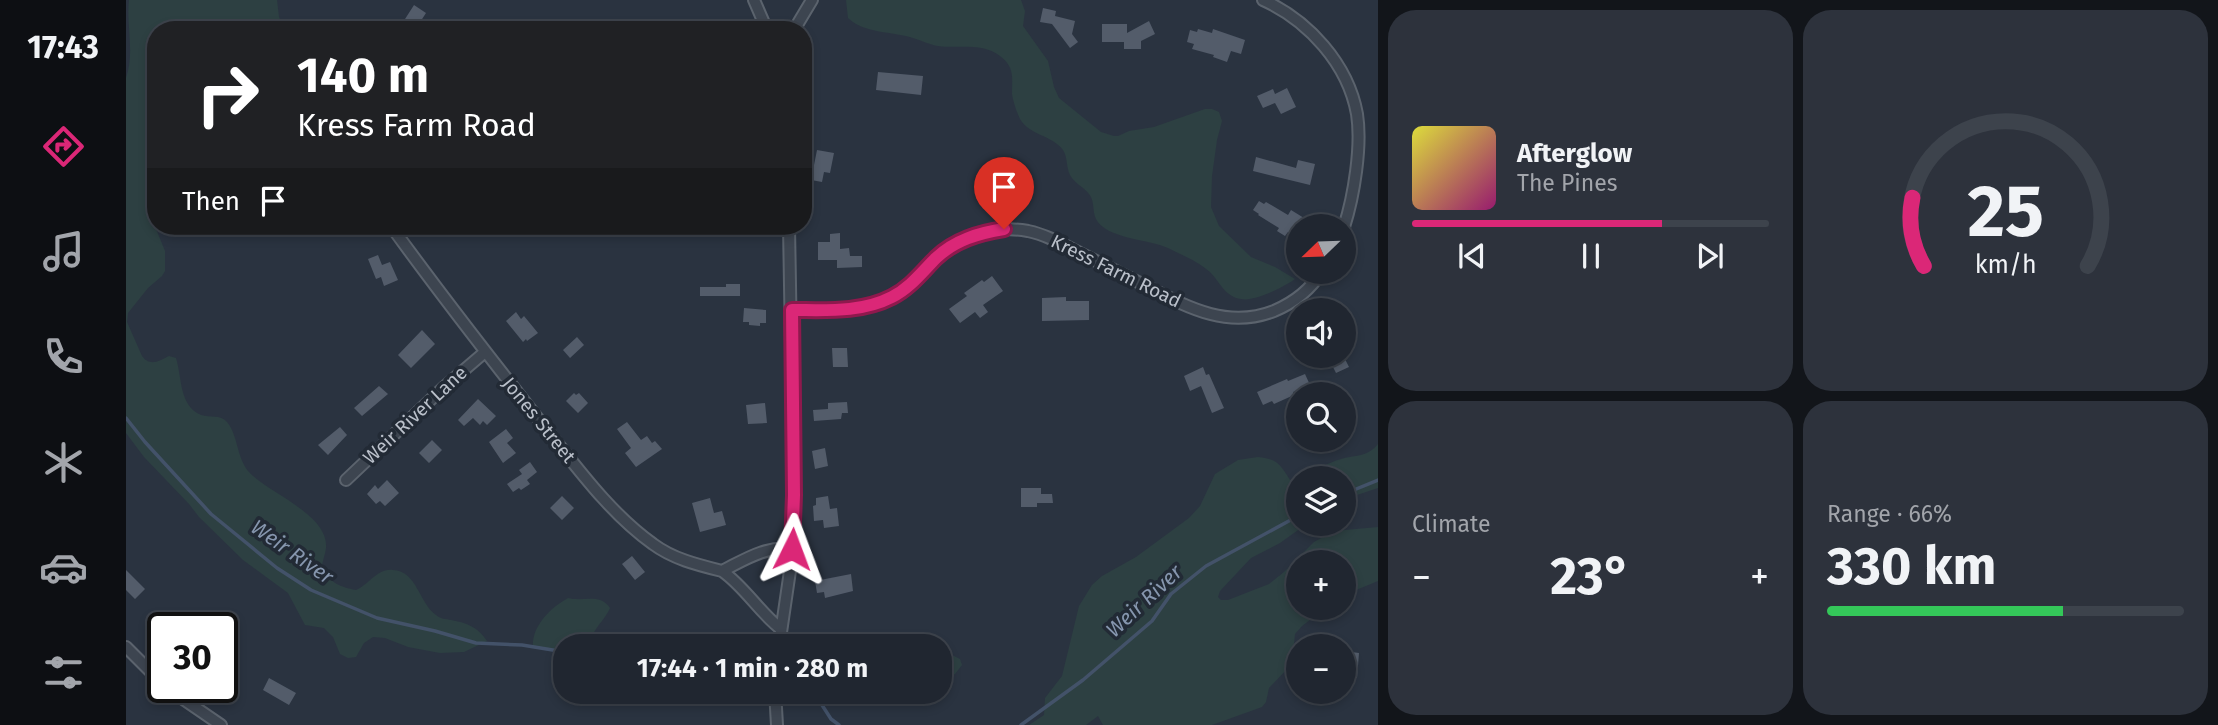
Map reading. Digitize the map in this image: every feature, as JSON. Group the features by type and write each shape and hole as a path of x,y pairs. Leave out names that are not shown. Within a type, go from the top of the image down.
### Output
{"street":[{"path":"754,0 763,21"},
{"path":"799,21 812,0"},
{"path":"1263,0 1287,5 1330,56 1348,87 1357,113 1358,149 1348,214"},
{"name":"Kress Farm Road","path":"792,310 847,309 882,302 904,290 952,246 979,234 1004,229 1040,234 1184,305 1225,318 1243,319 1279,309 1306,291 1312,284"},
{"name":"Jones Street","path":"398,235 485,352 572,460 629,524 665,552 722,571 736,581 768,619 781,629"},
{"path":"780,634 792,549 794,482 789,235"},
{"name":"Weir River Lane","path":"346,480 434,396 485,352"},
{"path":"722,571 765,550 778,547 792,549"},
{"path":"126,647 147,668"},
{"path":"189,703 221,725"},
{"path":"776,704 777,725"}],"shaded area":[{"path":"129,0 277,0 281,21 147,21 147,235 158,235 165,251 165,271 128,313 127,322 142,356 151,362 169,356 176,358 182,390 194,411 227,422 248,471 308,514 318,525 326,548 322,569 332,581 356,590 387,570 401,572 413,582 430,610 443,619 472,626 487,641 464,652 440,653 373,637 364,643 356,657 348,658 340,654 333,637 324,628 305,625 288,593 243,560 199,517 144,457 126,433 126,78 130,58"},
{"path":"846,0 1021,0 1025,11 1023,26 1048,61 1059,98 1101,132 1118,136 1205,109 1219,112 1222,121 1212,176 1211,207 1219,226 1251,257 1286,274 1287,284 1261,296 1235,298 1210,272 1190,259 1160,245 1109,231 1096,219 1089,194 1070,175 1063,150 1020,119 1013,97 1012,73 1005,60 986,49 938,46 862,27 848,18"},
{"path":"1378,444 1378,488 1356,495 1356,466 1323,466 1366,453"},
{"path":"1258,457 1270,459 1286,474 1286,536 1290,536 1251,558 1220,591 1218,597 1228,600 1269,584 1286,570 1286,620 1310,620 1295,634 1286,634 1286,670 1269,688 1266,702 1262,707 1212,725 1103,725 1098,716 1086,725 1029,725 1044,715 1045,698 1062,676 1079,606 1092,585 1189,518 1200,506 1215,474 1238,460"},
{"path":"1378,527 1378,581 1356,590 1356,550 1306,550 1325,536 1356,536 1356,529"},
{"path":"568,598 596,599 610,608 593,634 553,634 553,650 533,648 538,626 555,607"},
{"path":"952,657 960,659 962,665 952,676"}],"building":[{"path":"414,5 426,13 421,21 404,21"},
{"path":"1043,8 1056,11 1055,16 1075,21 1072,34 1078,42 1070,48 1052,24 1040,22"},
{"path":"1149,21 1155,34 1141,41 1141,49 1124,49 1124,42 1102,42 1102,24 1127,24 1127,33"},
{"path":"1198,29 1212,33 1213,29 1245,40 1241,54 1231,51 1227,62 1192,49 1194,44 1187,42 1190,30 1197,32"},
{"path":"878,72 923,76 921,95 876,90"},
{"path":"1287,88 1296,107 1281,114 1275,103 1263,108 1257,96 1273,89 1275,94"},
{"path":"817,150 834,153 830,173 824,172 822,182 812,180"},
{"path":"1256,157 1296,168 1298,160 1315,164 1310,185 1253,171"},
{"path":"1259,201 1264,204 1266,202 1286,214 1285,236 1277,231 1279,228 1253,210"},
{"path":"840,233 840,249 849,248 850,256 862,256 862,267 837,268 837,260 818,260 818,242 830,242 830,234"},
{"path":"378,255 382,265 390,262 398,280 384,286 381,277 376,279 368,259"},
{"path":"992,276 1003,291 983,305 988,312 980,318 975,312 960,323 949,309 967,296 964,293"},
{"path":"726,284 740,284 740,296 700,296 700,287 726,287"},
{"path":"1066,297 1066,301 1089,301 1089,320 1042,321 1042,298"},
{"path":"744,308 766,310 766,323 760,323 760,326 743,322"},
{"path":"516,312 521,319 524,316 538,333 527,341 526,339 523,342 506,321"},
{"path":"422,330 435,344 411,368 398,355"},
{"path":"577,337 584,345 570,358 563,350"},
{"path":"832,348 847,348 848,367 833,367"},
{"path":"1203,367 1206,375 1209,374 1224,408 1212,413 1201,386 1190,391 1184,376"},
{"path":"1334,368 1347,368 1336,373"},
{"path":"1305,374 1309,382 1286,382 1286,399 1263,405 1257,392 1287,379 1288,381"},
{"path":"379,386 388,394 362,416 354,408"},
{"path":"574,393 579,393 588,403 578,413 566,401"},
{"path":"478,399 496,416 487,425 483,421 480,425 473,418 464,426 458,420"},
{"path":"847,402 848,413 842,413 841,419 814,421 813,410 828,409 828,403"},
{"path":"765,403 767,423 748,424 746,405"},
{"path":"627,422 641,440 647,436 662,449 636,467 625,453 631,448 617,429"},
{"path":"340,427 347,435 328,455 318,445"},
{"path":"506,429 513,438 507,443 516,453 503,463 489,442"},
{"path":"432,440 442,450 429,463 419,453"},
{"path":"825,448 828,466 815,469 812,451"},
{"path":"530,462 537,472 527,480 530,484 513,492 507,484 522,474 519,470"},
{"path":"387,480 399,493 385,506 380,501 376,504 367,494 375,485 378,489"},
{"path":"1021,488 1041,488 1041,494 1052,494 1053,503 1021,507"},
{"path":"562,496 574,508 562,520 550,508"},
{"path":"828,496 830,509 837,508 839,526 824,528 823,520 814,521 813,506 816,505 816,498"},
{"path":"710,498 714,513 722,511 726,525 700,532 692,503"},
{"path":"632,556 645,572 635,580 622,564"},
{"path":"126,570 145,589 135,599 126,590"},
{"path":"851,574 853,591 825,598 824,592 817,593 815,581"},
{"path":"1356,653 1359,653 1356,678"},
{"path":"269,678 296,693 289,705 263,690"}],"waterway":[{"name":"Weir River","path":"126,418 211,514 277,568 311,590 377,618 476,643 522,645 553,650"},
{"name":"Weir River","path":"1356,489 1378,480"},
{"name":"Weir River","path":"1021,725 1083,680 1152,621 1171,594 1206,566 1286,523"},
{"name":"Weir River","path":"821,704 831,719 839,725"}],"route":[{"path":"792,549 792,310 847,309 882,302 913,283 936,258 952,246 971,237 1004,229"}]}
